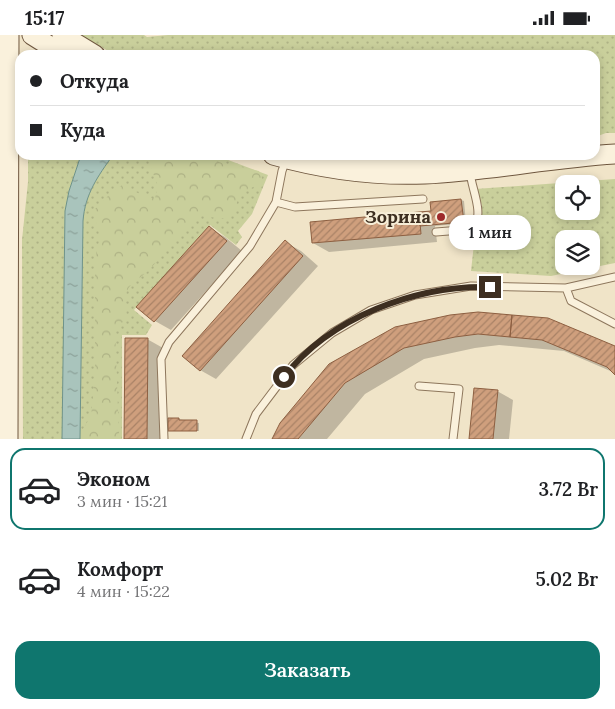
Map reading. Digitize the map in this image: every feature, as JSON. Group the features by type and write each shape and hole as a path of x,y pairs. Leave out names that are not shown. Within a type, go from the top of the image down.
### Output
{"main road":[{"path":"8,439 4,227 9,35"},
{"path":"32,35 56,50"},
{"path":"62,35 87,50"},
{"path":"600,142 615,141"},
{"path":"600,155 615,154"},
{"path":"299,160 330,168 380,173 424,174 471,160"}],"lane":[{"path":"164,439 162,359 168,342 250,245 276,202 283,160"},
{"path":"436,232 474,229 478,221 478,205 471,185 471,160"},
{"path":"276,202 294,207 423,199"},
{"path":"246,439 256,414 293,365 332,333 371,311 416,295 471,287 566,288 615,277"},
{"path":"566,288 571,301 615,324"},
{"path":"418,386 459,389 453,439"}],"green space":[{"path":"81,35 144,35 147,37 168,35 615,35 615,133 600,135 600,50 106,50"},
{"path":"28,160 228,160 268,175 252,214 238,231 242,237 236,245 210,225 134,310 152,325 146,335 122,335 122,439 23,439 22,240 28,182"},
{"path":"148,160 209,160 259,171 262,178 261,183 238,195 233,215 225,218 215,218 201,215 180,235 148,271 130,286 126,296 126,320 115,327 119,439 80,439 80,434 91,416 95,377 95,260 100,237 93,211 122,185 148,198 155,198 158,186"},
{"path":"615,179 615,263 600,266 600,230 555,230 556,275 551,276 471,271 475,235 482,225 482,205 475,189 555,183 555,220 600,220 600,180"}],"water":[{"path":"79,160 109,160 89,194 84,211 80,439 62,439 65,211 69,191"}],"building":[{"name":"Зорина","path":"461,199 464,222 420,226 419,212 431,211 430,202"},
{"path":"419,212 421,234 312,243 310,222"},
{"path":"209,226 227,241 154,322 136,307"},
{"path":"285,240 303,256 200,371 182,356"},
{"path":"478,312 512,315 510,337 478,334 404,348 345,383 298,439 272,439 280,423 329,364 395,327 450,315"},
{"path":"512,315 548,318 615,346 615,375 607,367 542,340 510,337"},
{"path":"125,338 148,338 147,439 124,439"},
{"path":"474,388 498,390 493,439 469,439"},
{"path":"168,418 197,420 197,431 168,431"}],"place":[{"name":"Зорина","path":"441,217"}],"route":[{"path":"284,377 293,365 332,333 371,311 416,295 471,287 490,287"}]}
